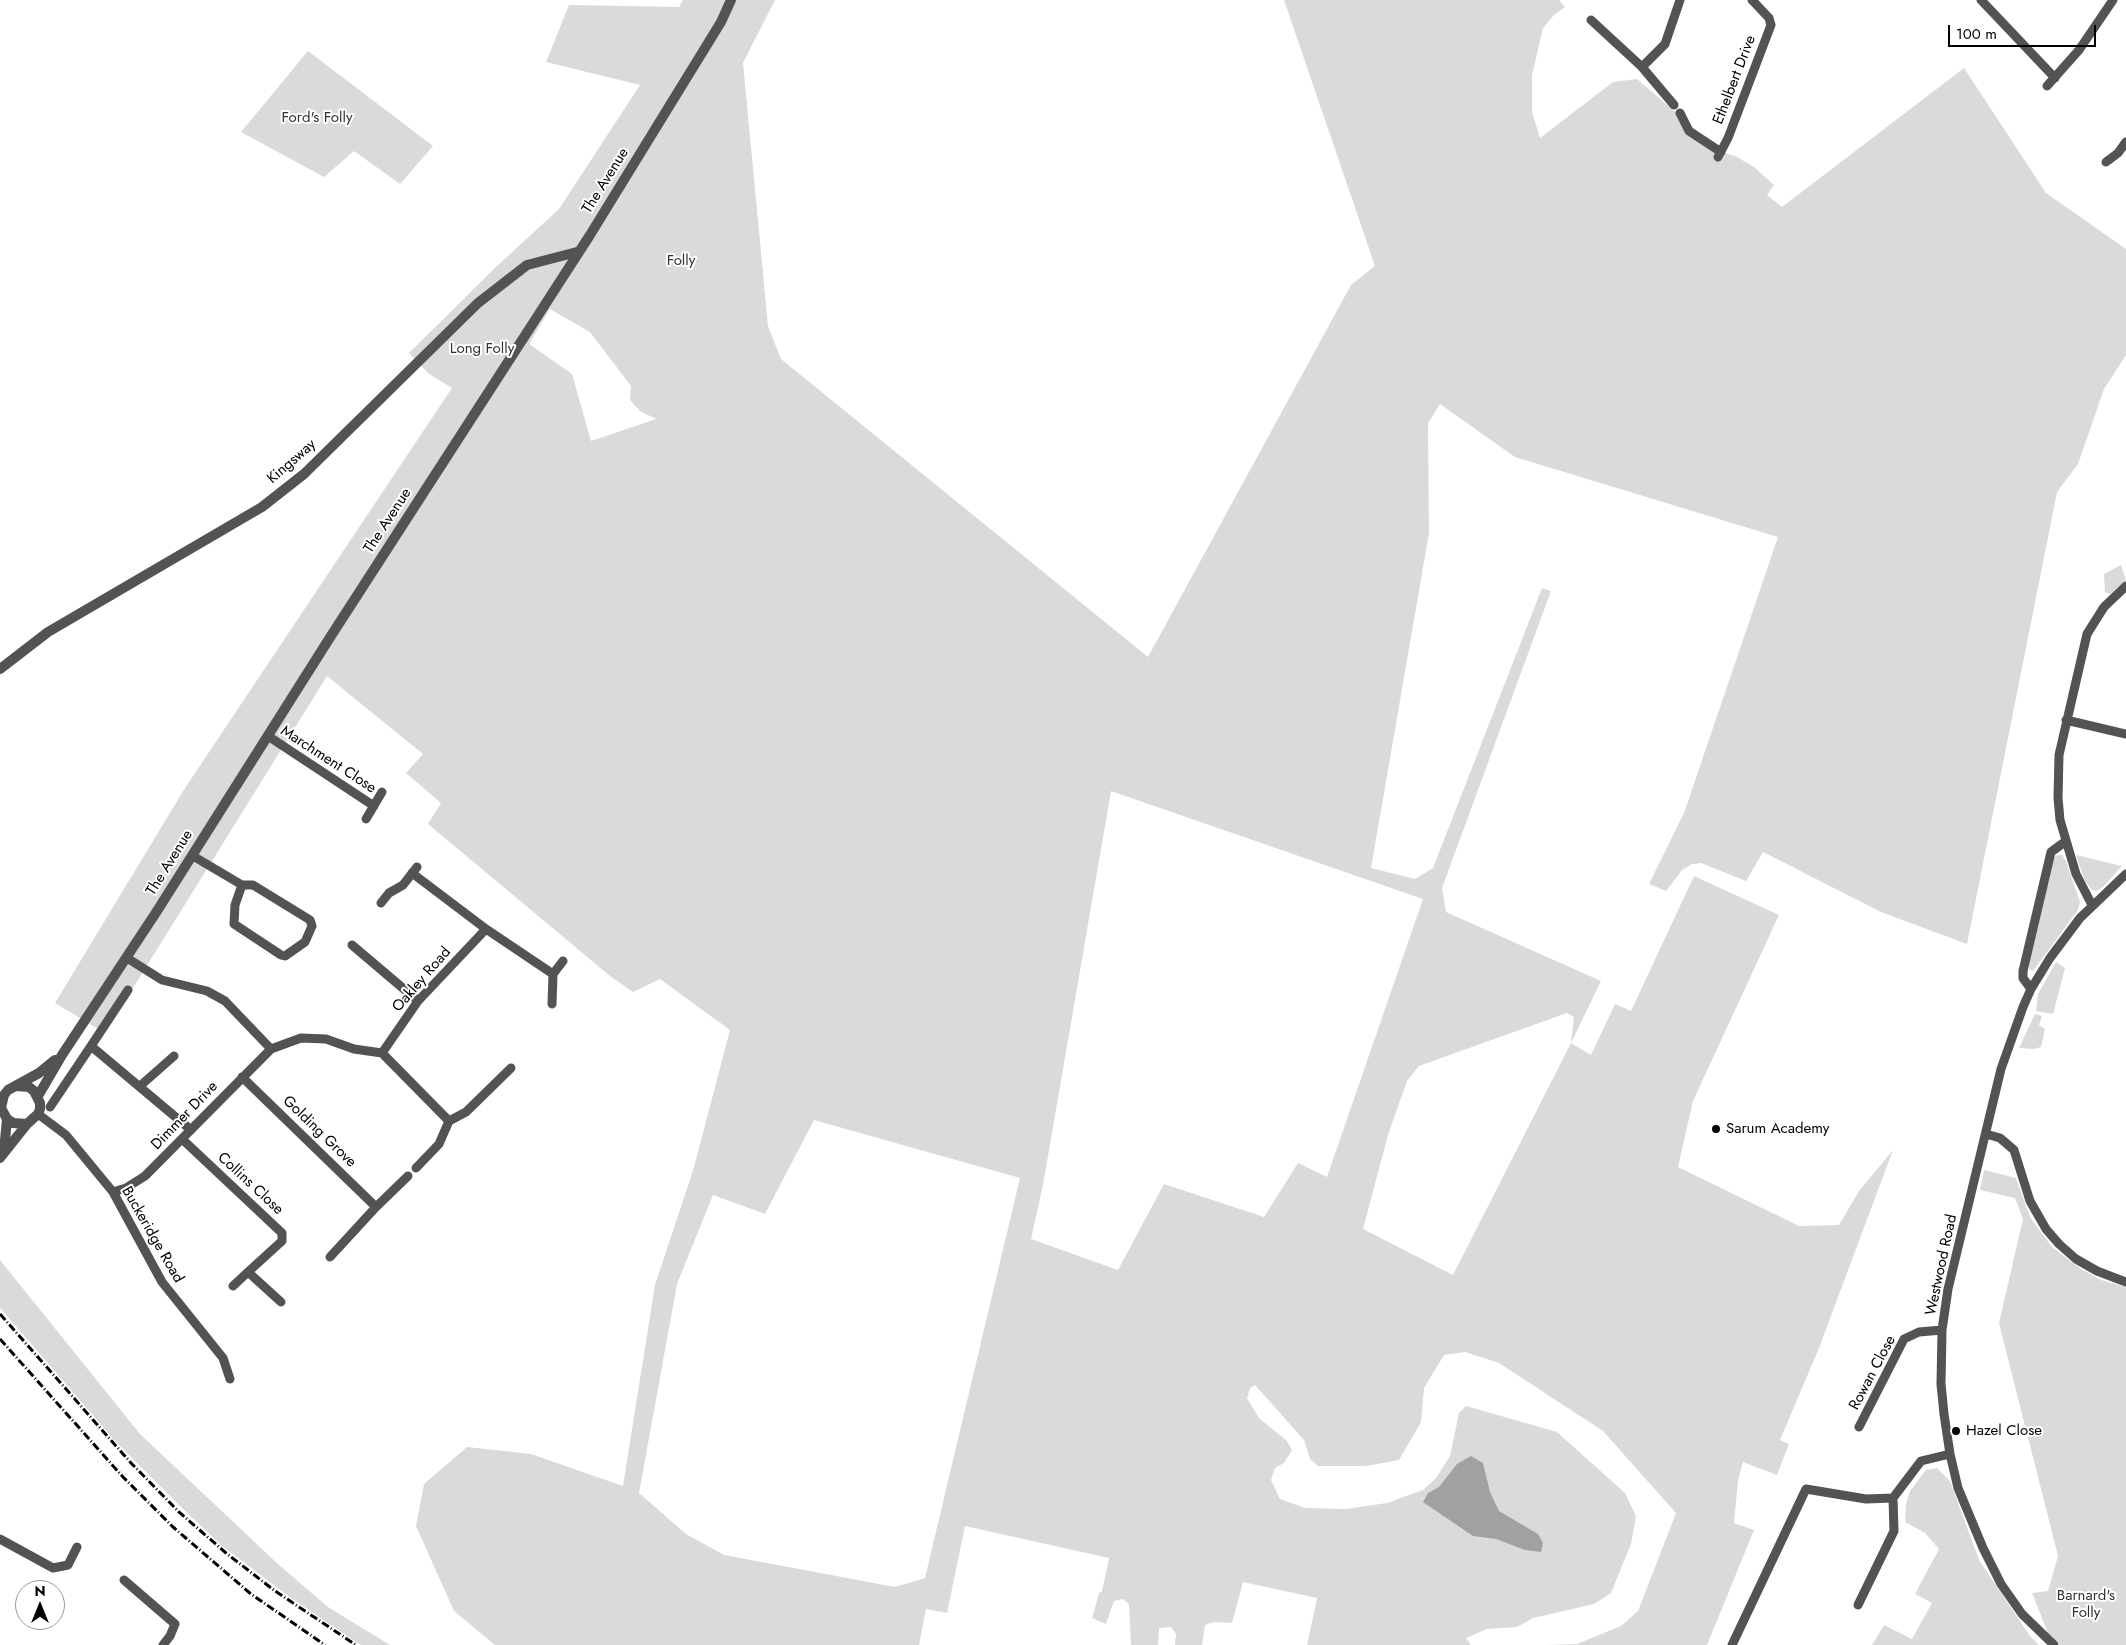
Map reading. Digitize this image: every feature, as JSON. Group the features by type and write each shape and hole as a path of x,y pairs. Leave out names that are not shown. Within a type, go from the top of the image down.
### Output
{"street":[{"name":"The Avenue","path":"2,1155 27,1124 38,1114 40,1103 38,1096 62,1054 193,856 492,388 721,22 732,0"},
{"path":"1642,68 1665,44 1680,0"},
{"name":"Ethelbert Drive","path":"1680,113 1689,131 1720,154 1771,25 1769,18 1752,0"},
{"path":"1981,0 2055,78"},
{"path":"2047,86 2079,50 2113,0"},
{"path":"1591,20 1642,68 1674,105"},
{"path":"2106,162 2118,153 2126,142"},
{"name":"Kingsway","path":"0,669 48,632 262,506 304,474 478,302 527,265 577,252"},
{"path":"2092,905 2076,874 2060,820 2058,776 2066,720 2087,634 2104,607 2126,586"},
{"path":"2066,720 2126,734"},
{"name":"Marchment Close","path":"268,736 374,806"},
{"name":"Marchment Close","path":"366,819 382,792"},
{"path":"2031,989 2023,978 2023,971 2051,852 2066,841"},
{"path":"193,856 242,885 253,885 310,920 312,926 305,942 285,956 281,955 234,924 235,905 242,885"},
{"path":"381,903 389,893 403,885 414,870 486,929 553,974"},
{"name":"Westwood Road","path":"2054,1645 2022,1614 1995,1572 1965,1507 1950,1454 1941,1384 1942,1330 1948,1290 2007,1049 2031,989 2050,958 2092,905 2126,874"},
{"name":"Oakley Road","path":"382,1053 418,1001 486,929"},
{"path":"352,945 418,1001"},
{"path":"127,958 162,980 207,991 225,1001 271,1049 301,1038 315,1037 338,1042 354,1049 382,1053 449,1122"},
{"path":"552,1004 553,974 563,961"},
{"path":"50,1107 128,990"},
{"path":"91,1046 191,1130"},
{"name":"Dimmer Drive","path":"113,1192 126,1188 145,1176 271,1049"},
{"name":"The Avenue","path":"2,1155 7,1119 3,1114 1,1101 8,1090 39,1073 62,1054"},
{"path":"140,1086 174,1056"},
{"path":"416,1168 439,1144 449,1122 466,1112 511,1068"},
{"name":"Golding Grove","path":"242,1077 376,1207"},
{"path":"16,1086 29,1087 38,1096"},
{"name":"Buckeridge Road","path":"38,1114 66,1135 113,1192 162,1282 223,1358 230,1379"},
{"path":"7,1119 13,1123 27,1124"},
{"path":"1986,1134 2000,1138 2014,1150 2030,1201 2046,1229 2060,1244 2076,1259 2097,1271 2126,1282"},
{"name":"Collins Close","path":"182,1139 282,1233 282,1240 233,1286"},
{"path":"330,1257 376,1207 408,1176"},
{"path":"248,1272 281,1302"},
{"name":"Rowan Close","path":"1859,1426 1904,1338 1919,1332 1942,1330"},
{"path":"1858,1605 1894,1531 1893,1498 1921,1461 1950,1454"},
{"path":"1732,1645 1806,1489 1866,1499 1893,1498"},
{"path":"0,1539 53,1568 68,1565 77,1547"},
{"path":"124,1580 175,1624 170,1636 163,1645"}],"green space":[{"path":"683,0 775,0 743,63 768,326 781,359 1148,657 1351,285 1375,266 1284,0 1559,0 1565,7 1554,15 1543,28 1532,75 1532,112 1540,138 1613,82 1637,79 1695,129 1713,149 1737,157 1754,167 1774,185 1767,195 1782,207 1964,68 2046,193 2126,249 2126,355 2104,389 2078,464 2057,492 1967,944 1881,912 1763,852 1746,881 1701,863 1692,864 1682,870 1666,891 1649,884 1684,813 1778,537 1515,457 1440,404 1428,423 1429,533 1371,868 1415,879 1433,868 1542,588 1551,591 1442,888 1446,912 1601,981 1571,1043 1591,1055 1615,1004 1631,1011 1694,876 1779,915 1693,1101 1678,1167 1799,1226 1839,1225 1859,1191 1893,1150 1819,1348 1780,1440 1789,1444 1777,1475 1743,1462 1738,1480 1734,1523 1754,1530 1707,1645 1546,1645 1577,1644 1621,1626 1638,1611 1676,1513 1603,1431 1499,1363 1465,1352 1444,1355 1424,1388 1421,1422 1399,1460 1366,1466 1318,1466 1310,1459 1304,1440 1255,1385 1250,1388 1247,1398 1259,1418 1287,1441 1292,1450 1284,1463 1275,1468 1271,1480 1280,1499 1305,1508 1346,1509 1387,1503 1423,1490 1436,1478 1450,1456 1459,1413 1466,1406 1557,1432 1625,1493 1636,1516 1631,1544 1611,1593 1594,1604 1533,1618 1517,1627 1487,1629 1466,1638 1471,1645 1307,1645 1317,1598 1243,1582 1232,1623 1214,1622 1205,1625 1202,1645 1175,1645 1176,1634 1171,1627 1159,1628 1158,1645 1131,1645 1129,1604 1123,1599 1114,1601 1106,1624 1092,1618 1099,1593 1102,1591 1109,1558 965,1526 947,1613 926,1609 919,1645 495,1645 454,1611 416,1526 424,1484 467,1447 531,1454 623,1486 655,1285 694,1167 730,1030 660,979 633,992 610,976 428,824 441,803 406,773 423,754 327,676 105,1033 55,1003 185,788 452,388 429,374 409,353 497,266 559,209 640,85 546,62 569,5 679,7","holes":["550,309 590,332 631,386 630,400 640,411 656,419 591,441 572,374 529,344","1111,791 1423,899 1327,1177 1298,1163 1264,1217 1164,1184 1118,1270 1031,1239 1043,1185","1567,1013 1574,1017 1571,1043 1453,1275 1363,1229 1388,1135 1407,1081 1419,1066","814,1120 1020,1178 925,1578 895,1587 724,1555 686,1534 639,1493 677,1284 713,1195 765,1214"]},
{"name":"Ford's Folly","path":"308,51 433,146 400,184 354,151 324,177 241,132"},
{"path":"2121,565 2126,580 2110,594 2105,592 2104,574"},
{"path":"2062,855 2066,861 2080,902 2078,910 2033,971 2029,969 2028,961 2053,858"},
{"path":"2076,855 2122,866 2103,887 2097,891 2092,890 2085,881"},
{"path":"2056,962 2065,968 2053,1014 2036,1011 2038,994"},
{"path":"2035,1014 2042,1016 2039,1025 2045,1029 2041,1047 2034,1049 2019,1048"},
{"name":"Barnard's Folly","path":"1984,1170 2016,1178 2030,1217 2052,1247 2081,1269 2101,1280 2126,1287 2126,1645 2060,1645 2048,1633 2032,1593 2048,1591 2058,1556 1999,1323 2023,1219 2015,1198 1980,1190"},
{"path":"0,1260 140,1434 279,1565 328,1607 390,1645 361,1645 353,1640 291,1598 221,1545 180,1506 116,1442 0,1308"},
{"path":"1937,1468 1950,1481 1979,1560 2030,1636 2039,1645 1872,1645 1884,1625 1912,1639 1932,1603 1915,1594 1939,1549 1925,1533 1905,1522 1906,1504 1910,1491 1926,1470"}],"shaded area":[{"path":"1471,1456 1483,1463 1490,1492 1499,1511 1538,1534 1543,1543 1541,1552 1525,1550 1496,1539 1473,1536 1423,1502 1428,1493 1439,1487 1457,1464"}],"railway":[{"path":"0,1314 131,1463 179,1512 226,1553 275,1591 356,1645"},
{"path":"0,1339 123,1477 173,1527 251,1594 325,1645"}],"place":[{"name":"Sarum Academy","path":"1716,1129"},
{"name":"Hazel Close","path":"1956,1431"}],"park label":[{"name":"Folly","path":"681,261"},
{"name":"Long Folly","path":"482,349"}]}
